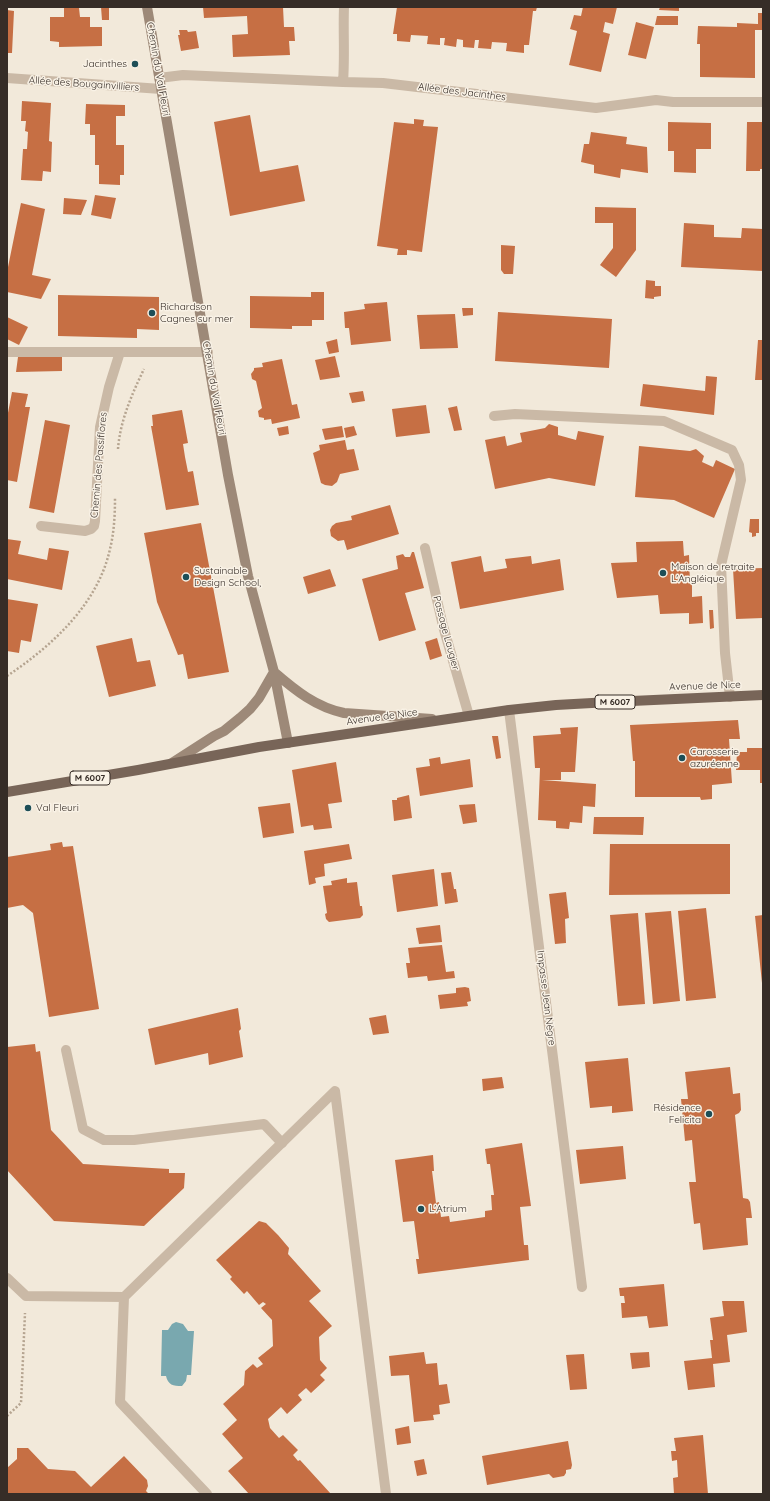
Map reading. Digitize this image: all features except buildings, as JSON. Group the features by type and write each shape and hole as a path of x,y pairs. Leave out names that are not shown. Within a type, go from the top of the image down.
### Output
{"main road":[{"name":"Avenue de Nice","path":"7,792 288,743 509,710 602,702 763,695"}],"street":[{"name":"Chemin du Val Fleuri","path":"146,7 208,352 228,475 248,576 274,672 288,743"},
{"path":"343,82 345,64 343,26 344,7"},
{"name":"Allée des Jacinthes","path":"159,78 183,75 383,83 596,108 656,100 673,102 763,102"},
{"name":"Allée des Bougainvilliers","path":"7,78 161,89"},
{"path":"7,352 208,352"},
{"name":"Chemin des Passiflores","path":"41,526 85,531 94,526 100,427 107,394 120,352"},
{"path":"494,416 515,414 664,421 732,450 739,465 741,480 721,566 725,653 730,697"},
{"name":"Passage Laugier","path":"425,548 443,626 469,716"},
{"path":"172,763 224,731 240,718 259,698 274,672 299,694 331,710 344,713 445,720"},
{"name":"Impasse Jean Nègre","path":"509,710 582,1287"},
{"path":"66,1050 83,1129 104,1140 134,1140 264,1124 282,1143"},
{"path":"206,1494 120,1402 124,1297 335,1091 386,1494"},
{"path":"7,1278 26,1296 124,1297"}],"path":[{"path":"7,1416 21,1403 26,1296"}],"water":[{"path":"176,1322 183,1324 188,1331 194,1331 191,1375 187,1375 186,1381 182,1386 171,1384 166,1376 161,1376 162,1330 168,1330 172,1324"}],"place":[{"name":"Jacinthes","path":"135,64"},
{"name":"Richardson Cagnes sur mer","path":"152,313"},
{"name":"Maison de retraite L'Angléique","path":"663,573"},
{"name":"Sustainable Design School,","path":"186,577"},
{"name":"Carosserie azuréenne","path":"682,758"},
{"name":"Val Fleuri","path":"28,808"},
{"name":"Résidence Felicita","path":"709,1114"},
{"name":"L'Atrium","path":"421,1209"}]}
